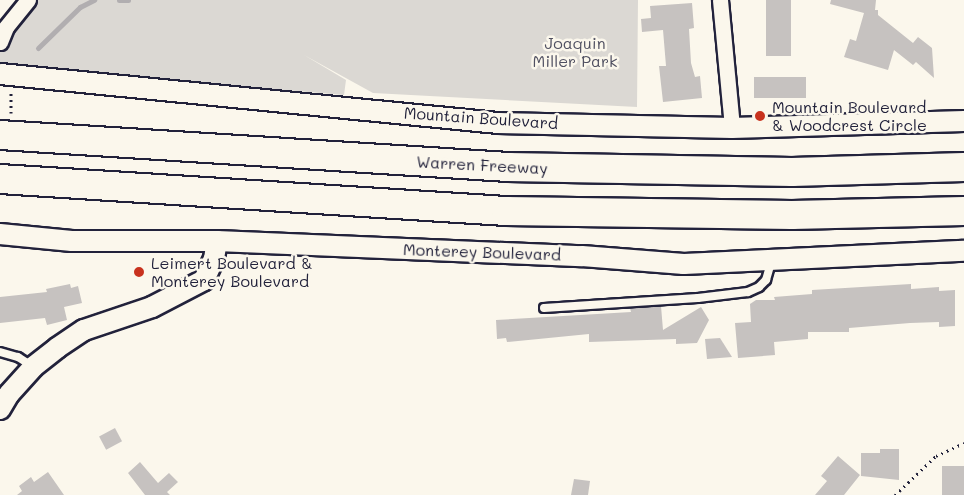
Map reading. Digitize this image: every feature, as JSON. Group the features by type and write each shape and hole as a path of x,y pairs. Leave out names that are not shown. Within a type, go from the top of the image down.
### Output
{"highway":[{"name":"Warren Freeway","path":"0,135 520,168 792,172 964,166"},
{"path":"0,179 506,211 792,215 964,211"}],"street":[{"path":"0,42 6,27 28,0"},
{"path":"720,0 732,128"},
{"name":"Mountain Boulevard","path":"0,74 498,123 732,128 964,121"},
{"name":"Monterey Boulevard","path":"0,234 72,241 217,241 582,256 684,264 771,262 964,251"},
{"path":"0,409 9,394 33,367 84,330 152,307 204,280 214,259 217,241"}],"lane":[{"path":"543,308 698,298 748,292 759,287 766,280 771,262"},
{"path":"0,352 18,357 33,367"}],"path":[{"path":"895,495 936,456 964,443"}],"green space":[{"name":"Joaquin Miller Park","path":"28,0 638,0 637,107 373,93 304,55 346,80 344,95 0,66 0,43"}],"building":[{"path":"766,0 791,0 791,56 766,56"},
{"path":"831,0 876,0 875,10 878,10 878,15 913,43 918,37 932,48 934,78 916,62 913,65 894,50 888,70 844,57 850,39 856,41 864,13 830,4"},
{"path":"692,3 694,28 689,29 691,63 695,77 700,76 702,98 663,102 659,66 666,66 663,30 642,32 641,19 651,18 650,6"},
{"path":"754,77 806,77 806,98 754,98"},
{"path":"70,284 71,288 78,286 82,303 64,307 67,320 47,325 45,318 0,323 0,297 47,292 46,289"},
{"path":"911,284 911,289 939,287 939,291 955,290 955,326 939,327 939,322 910,323 849,328 849,332 808,332 808,339 774,342 775,355 738,358 735,323 751,322 750,304 756,300 775,300 774,297 812,294 812,290"},
{"path":"661,306 663,330 701,307 709,320 697,343 676,344 676,339 589,342 589,334 507,342 506,338 497,339 496,320 631,312 630,308"},
{"path":"720,338 732,357 707,359 705,339"},
{"path":"115,428 122,441 106,450 99,436"},
{"path":"880,449 899,449 899,480 861,476 861,453 880,453"},
{"path":"838,456 860,475 844,495 815,495 827,481 821,476"},
{"path":"140,462 158,483 169,473 178,482 167,492 170,495 145,495 128,473"},
{"path":"942,466 964,466 964,495 942,495"},
{"path":"48,472 64,495 17,495 22,491 19,486 31,477 34,482"},
{"path":"574,479 590,481 588,495 571,495"}],"waterway":[{"path":"38,48 80,7 94,0"},
{"path":"119,0 128,0"}],"place":[{"name":"Mountain Boulevard & Woodcrest Circle","path":"760,116"},
{"name":"Leimert Boulevard & Monterey Boulevard","path":"139,272"}]}
